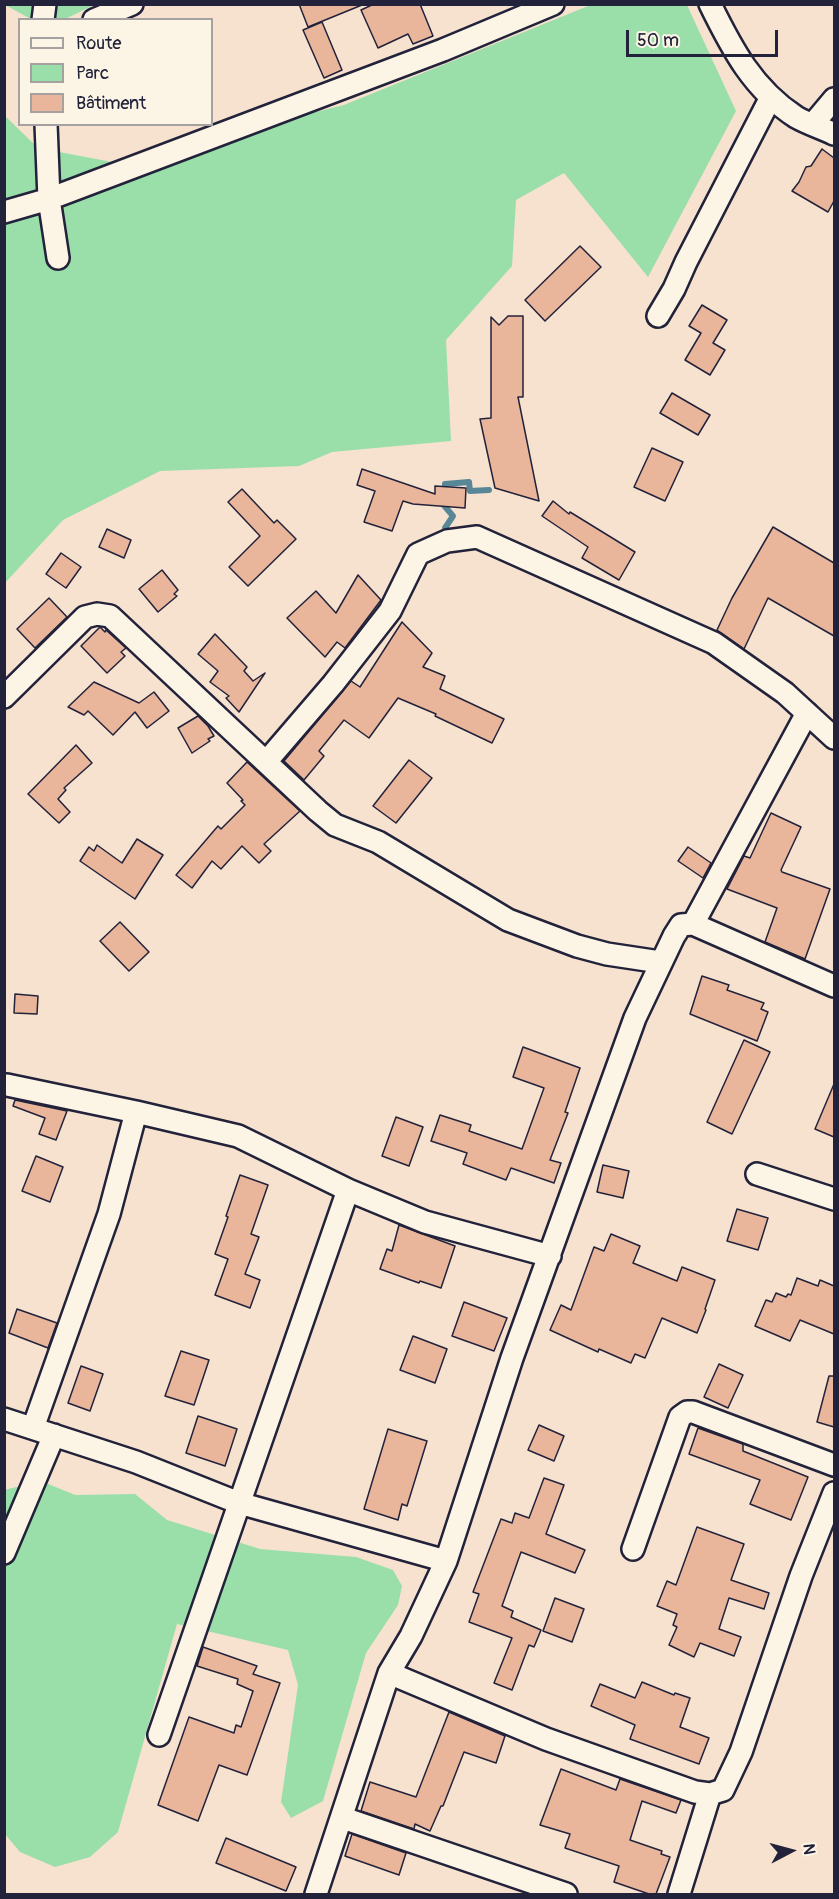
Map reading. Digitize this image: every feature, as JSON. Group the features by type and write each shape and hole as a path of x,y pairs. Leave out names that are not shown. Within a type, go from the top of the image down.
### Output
{"street":[{"path":"99,18 132,4"},
{"path":"4,212 49,199 443,50 553,4"},
{"path":"710,4 733,51 771,97 797,117 834,134"},
{"path":"658,316 674,289 771,97"},
{"path":"813,124 834,99"},
{"path":"46,126 49,199 58,258"},
{"path":"266,762 333,684 390,611 418,554 447,541 477,537 714,643 784,693 834,738"},
{"path":"4,697 85,617 97,614 110,616 335,825 378,842 508,920 577,946 607,954 660,962"},
{"path":"693,924 807,713"},
{"path":"316,1894 343,1818 389,1673 411,1636 446,1561 512,1358 635,1018 660,962 681,925 693,924 834,986"},
{"path":"7,1085 238,1136 348,1190 425,1222 550,1256"},
{"path":"33,1428 109,1214 136,1112"},
{"path":"757,1174 834,1199"},
{"path":"159,1735 348,1190"},
{"path":"633,1550 680,1417 687,1412 834,1465"},
{"path":"4,1419 136,1462 239,1503 446,1561"},
{"path":"4,1554 54,1435"},
{"path":"389,1673 546,1739 695,1792 711,1794 723,1790 741,1752 801,1576 834,1493"},
{"path":"678,1894 711,1794"},
{"path":"343,1818 566,1894"}],"green space":[{"path":"5,4 94,5 67,18 29,18"},
{"path":"593,4 687,5 736,111 648,277 564,173 516,200 512,266 446,340 451,441 332,452 299,466 160,471 63,520 5,583 4,115 38,148 112,162 344,105"},
{"path":"41,1481 75,1495 135,1494 167,1520 260,1549 356,1557 393,1570 402,1586 398,1605 366,1653 323,1801 291,1818 281,1802 298,1685 288,1650 177,1624 118,1832 90,1857 55,1867 20,1852 4,1833 4,1490"}],"building":[{"path":"299,4 362,4 362,5 308,27"},
{"path":"374,4 420,4 433,36 413,44 408,34 378,48 361,10"},
{"path":"322,22 342,70 324,78 303,30"},
{"path":"822,149 834,158 834,201 828,212 792,191 806,167 811,166"},
{"path":"580,246 601,267 545,321 525,300"},
{"path":"702,305 727,320 713,343 725,350 710,375 685,360 701,333 689,326"},
{"path":"508,316 523,316 523,397 518,397 539,501 495,488 480,419 491,418 491,317 499,325"},
{"path":"672,393 710,415 698,435 660,413"},
{"path":"652,448 683,462 665,501 634,487"},
{"path":"362,469 435,494 435,486 466,488 465,508 413,504 403,501 392,531 364,522 375,491 357,485"},
{"path":"242,489 274,523 277,520 296,539 248,586 229,567 260,536 228,502"},
{"path":"553,501 569,514 570,512 635,552 619,580 582,558 588,547 542,516"},
{"path":"773,527 834,563 834,636 768,598 744,649 717,630 732,598"},
{"path":"107,529 131,540 124,558 99,547"},
{"path":"61,553 81,567 66,588 46,574"},
{"path":"162,570 178,590 174,594 177,596 158,612 139,589"},
{"path":"358,575 381,600 345,648 337,642 325,657 287,618 316,591 336,613"},
{"path":"49,598 67,617 35,648 17,629"},
{"path":"402,622 432,653 423,667 445,676 440,689 504,719 492,743 435,716 436,714 398,698 369,738 344,720 319,751 324,756 304,780 284,761 351,681 360,687"},
{"path":"100,627 126,648 121,652 125,656 107,673 81,646"},
{"path":"215,634 247,667 244,671 253,681 265,673 239,712 226,698 229,696 210,682 218,671 198,654"},
{"path":"94,682 139,703 154,692 169,711 147,728 135,712 113,735 88,711 84,715 68,707"},
{"path":"198,716 214,736 192,753 178,728"},
{"path":"76,745 92,763 64,788 66,790 58,799 70,812 59,823 28,794"},
{"path":"409,760 432,778 396,823 373,806"},
{"path":"247,762 300,811 264,844 271,851 259,863 242,846 221,869 212,861 192,888 176,875 218,826 221,829 245,805 227,783"},
{"path":"771,813 801,827 782,872 830,889 805,959 765,942 777,908 727,889 744,856 750,858"},
{"path":"137,839 163,855 135,899 80,861 89,847 94,851 97,845 122,863"},
{"path":"688,847 711,863 703,878 678,861"},
{"path":"120,922 149,952 129,971 100,941"},
{"path":"702,976 729,985 727,990 764,1003 761,1009 768,1012 757,1041 690,1014"},
{"path":"15,994 38,996 37,1014 14,1013"},
{"path":"744,1040 770,1052 732,1134 707,1122"},
{"path":"523,1047 580,1068 565,1112 568,1113 550,1160 561,1163 554,1183 511,1168 506,1180 463,1164 467,1153 431,1141 440,1115 471,1125 469,1131 522,1149 544,1088 513,1077"},
{"path":"834,1084 834,1137 815,1129"},
{"path":"15,1100 67,1111 56,1140 39,1134 45,1118 13,1106"},
{"path":"396,1117 423,1127 409,1166 382,1156"},
{"path":"36,1156 63,1167 50,1202 22,1191"},
{"path":"603,1165 629,1171 623,1198 597,1192"},
{"path":"240,1175 268,1185 251,1234 259,1237 245,1274 260,1280 250,1308 215,1295 228,1259 215,1254"},
{"path":"737,1209 768,1218 758,1250 727,1241"},
{"path":"399,1225 455,1246 441,1288 380,1269 387,1249 392,1251"},
{"path":"611,1234 640,1246 633,1263 677,1281 682,1267 715,1280 697,1333 662,1318 645,1358 635,1354 631,1363 599,1349 598,1352 550,1330 561,1305 571,1310 594,1247 604,1251"},
{"path":"797,1278 818,1286 820,1280 834,1286 834,1334 800,1320 790,1341 755,1326 766,1300 772,1302 776,1293 786,1297 788,1294 791,1295"},
{"path":"464,1302 507,1318 494,1351 452,1336"},
{"path":"17,1309 57,1323 48,1348 9,1333"},
{"path":"413,1336 447,1349 435,1383 400,1370"},
{"path":"181,1351 209,1360 194,1405 165,1396"},
{"path":"719,1364 743,1375 728,1408 704,1397"},
{"path":"81,1366 103,1374 90,1411 68,1403"},
{"path":"829,1376 834,1376 834,1427 817,1422"},
{"path":"198,1416 237,1429 225,1466 186,1453"},
{"path":"539,1425 564,1436 554,1461 528,1450"},
{"path":"698,1428 743,1444 743,1451 808,1477 791,1520 750,1504 760,1480 689,1454"},
{"path":"388,1429 427,1441 407,1506 402,1504 398,1520 364,1509"},
{"path":"544,1478 564,1485 546,1534 585,1550 575,1573 521,1552 502,1606 513,1611 511,1617 541,1630 534,1647 529,1645 512,1690 494,1683 512,1638 469,1622 479,1594 473,1592 501,1519 512,1523 515,1513 529,1518"},
{"path":"697,1527 744,1544 731,1580 769,1593 764,1609 729,1598 719,1629 741,1637 734,1656 700,1643 694,1657 669,1645 677,1627 673,1625 677,1614 657,1606 667,1581 676,1585"},
{"path":"555,1598 584,1609 572,1642 543,1631"},
{"path":"203,1647 257,1666 253,1674 280,1683 247,1775 219,1765 198,1821 158,1805 189,1717 234,1733 236,1725 241,1727 253,1691 237,1684 238,1679 197,1666"},
{"path":"642,1682 674,1695 675,1693 690,1698 680,1727 709,1738 699,1764 630,1739 635,1725 591,1706 600,1684 635,1698"},
{"path":"449,1712 505,1736 496,1763 464,1752 443,1806 430,1831 415,1824 414,1829 361,1811 370,1782 416,1797"},
{"path":"561,1769 616,1790 620,1779 681,1800 676,1813 642,1801 630,1840 662,1851 661,1854 670,1857 656,1894 649,1894 614,1882 619,1866 565,1848 570,1834 540,1825"},
{"path":"352,1834 406,1853 399,1875 345,1856"},
{"path":"226,1838 296,1867 286,1891 216,1863"}],"waterway":[{"path":"445,493 445,484 469,482 470,491 489,490"},
{"path":"441,502 453,516 445,528 453,535"}]}
